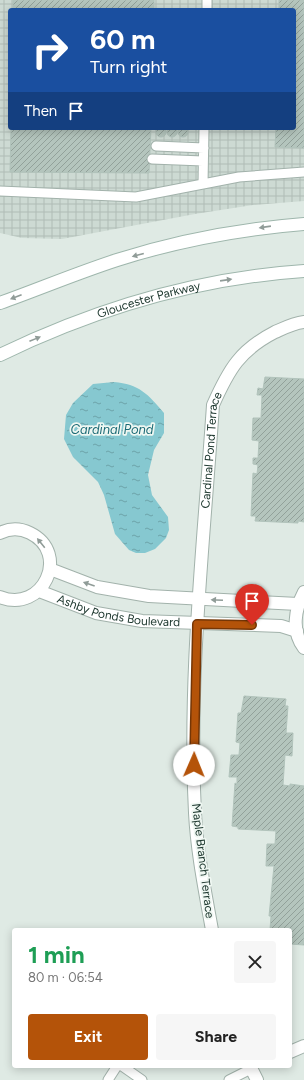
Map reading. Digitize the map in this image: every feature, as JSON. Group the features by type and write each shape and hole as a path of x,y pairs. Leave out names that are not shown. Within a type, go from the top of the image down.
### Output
{"street":[{"path":"0,303 117,260 201,238 269,227 304,224"},
{"name":"Gloucester Parkway","path":"0,355 85,319 141,300 206,283 304,271"},
{"name":"Cardinal Pond Terrace","path":"197,624 205,527 212,405 224,379 240,356 259,340 280,330 304,322"},
{"path":"0,532 20,529 34,535 45,546 50,562 50,570"},
{"name":"Ashby Ponds Boulevard","path":"297,631 282,626 142,621 96,613 39,591 46,581 50,570 97,587 149,596 298,604"},
{"path":"0,597 19,600 39,591"},
{"path":"304,592 298,604 296,617 297,631 304,648"},
{"name":"Maple Branch Terrace","path":"197,624 194,765 195,815 212,928"},
{"path":"292,1051 304,1046"},
{"path":"252,1068 257,1080"}],"lane":[{"path":"203,184 204,130"},
{"path":"156,146 204,148"},
{"path":"152,159 203,161"},
{"path":"0,191 136,197 239,177 304,172"},
{"path":"108,1080 116,1068"},
{"path":"125,1068 142,1080"},
{"path":"229,1080 250,1068"}],"shaded area":[{"path":"0,0 304,0 304,201 253,205 195,214 62,239 22,238 0,233"}],"water":[{"name":"Cardinal Pond","path":"114,382 130,385 142,391 153,400 164,413 164,433 154,450 148,475 152,495 168,517 169,530 166,538 155,549 145,553 136,553 129,550 115,534 104,495 98,482 73,457 64,439 66,415 73,403 93,384"}],"building":[{"path":"13,0 154,0 154,8 13,8"},
{"path":"279,0 304,0 304,148 275,147 276,130 296,130 296,8 279,8"},
{"path":"11,130 151,130 149,173 10,172"},
{"path":"157,130 165,130 165,134 161,137 156,132"},
{"path":"167,130 177,130 177,134 174,137 170,137 167,134"},
{"path":"178,130 188,130 187,136 179,136"},
{"path":"265,377 304,379 304,522 255,521 256,516 251,516 253,473 257,474 258,465 253,464 253,458 258,458 259,441 252,440 253,418 261,418 262,395 257,395 258,388 263,389"},
{"path":"244,696 286,699 285,706 288,706 286,733 293,733 292,756 285,755 283,785 290,786 290,784 304,786 304,945 292,944 292,928 270,928 271,916 269,916 274,866 266,866 267,844 275,844 276,831 238,829 238,827 232,826 235,783 237,784 237,777 229,777 231,755 239,755 240,743 236,742 238,713 241,713"}],"route":[{"path":"194,765 197,624 252,625"}]}
